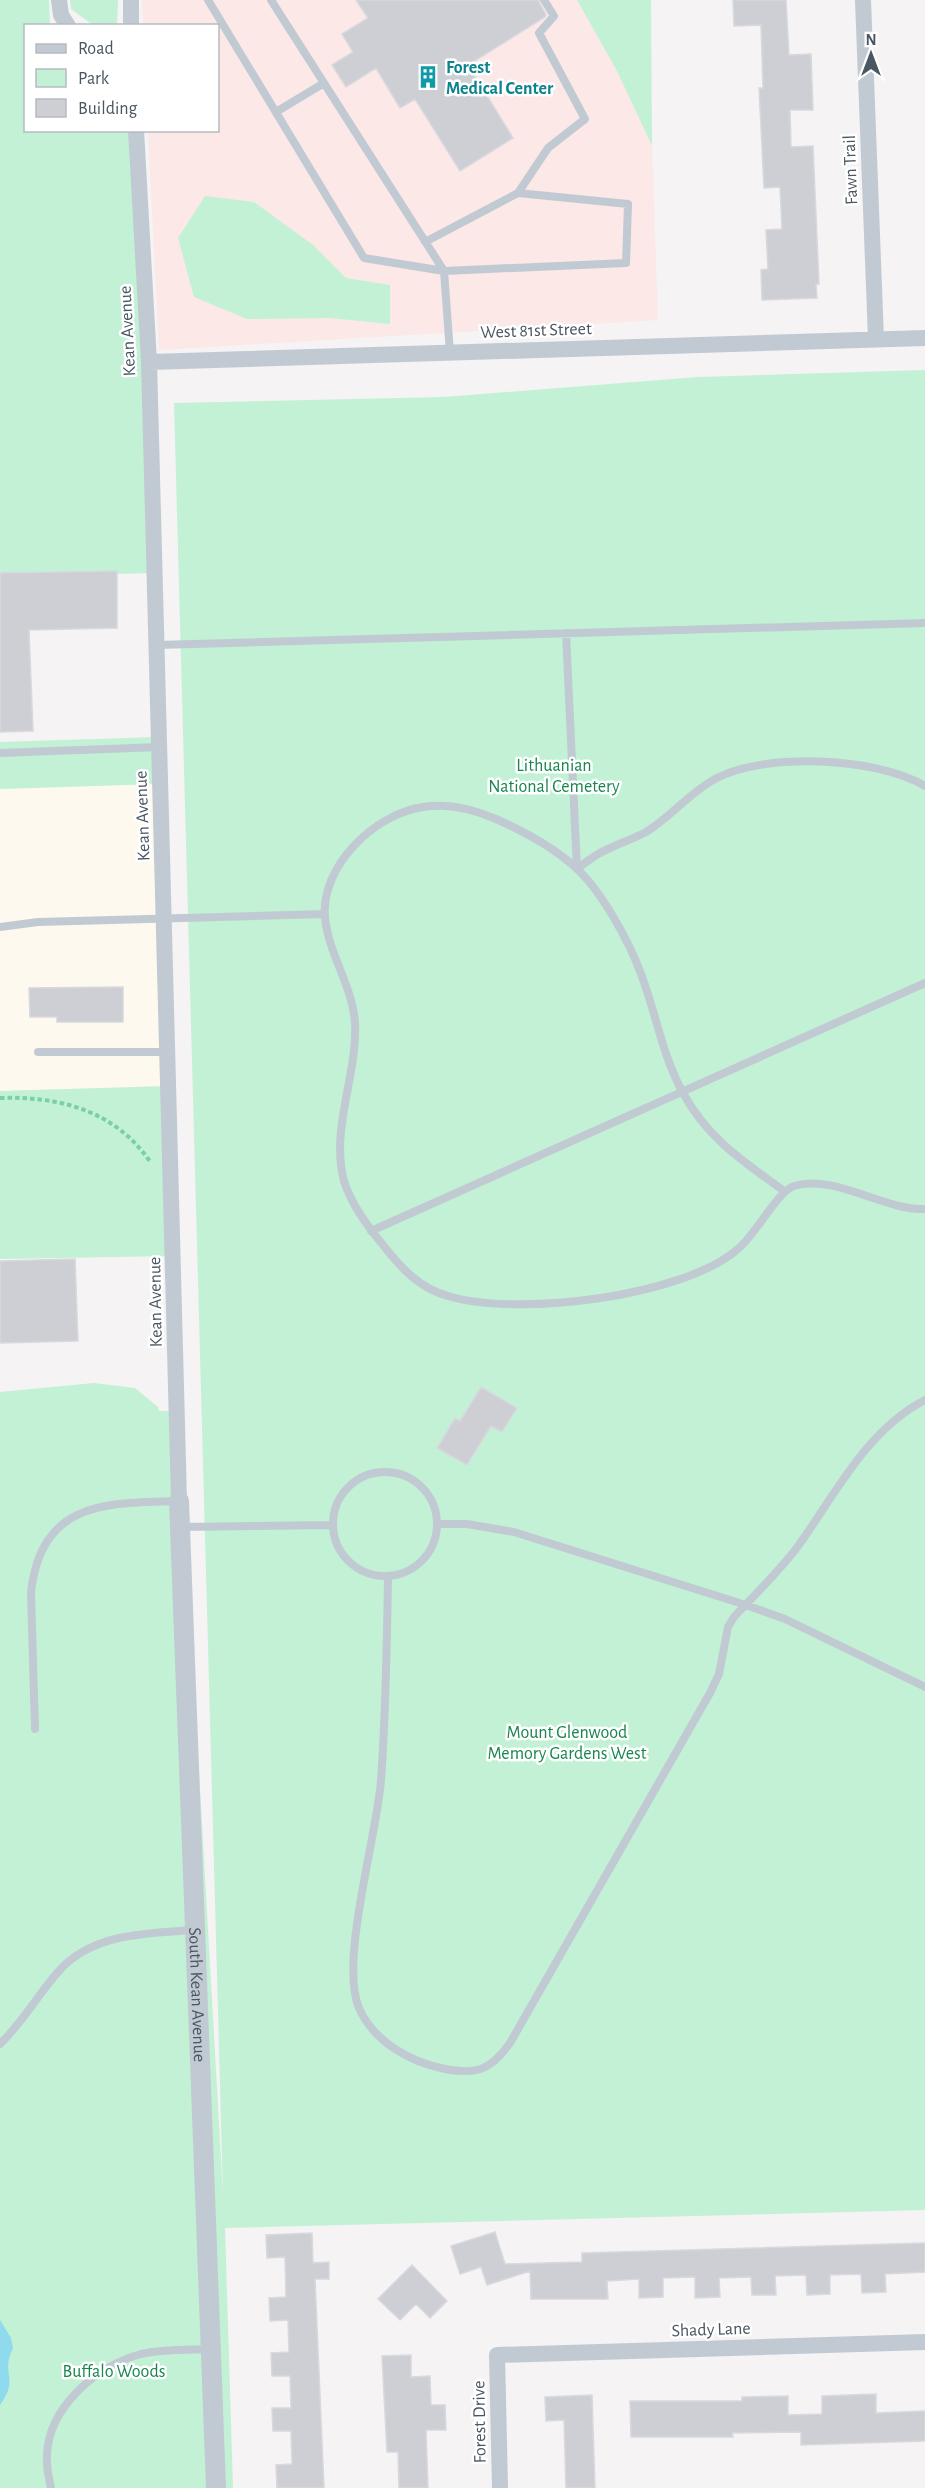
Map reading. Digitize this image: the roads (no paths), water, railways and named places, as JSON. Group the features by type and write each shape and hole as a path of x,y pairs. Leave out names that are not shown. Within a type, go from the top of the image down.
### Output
{"street":[{"path":"59,0 60,15 67,24"},
{"path":"130,0 131,24"},
{"name":"Fawn Trail","path":"863,0 876,339"},
{"name":"Kean Avenue","path":"135,132 149,362 180,1501"},
{"name":"West 81st Street","path":"149,362 925,338"},
{"name":"South Kean Avenue","path":"180,1501 216,2488"},
{"name":"Shady Lane","path":"497,2355 925,2342"},
{"name":"Forest Drive","path":"497,2355 500,2488"}],"lane":[{"path":"208,0 364,258 444,271 627,263 628,204 518,193"},
{"path":"271,0 444,271 450,353"},
{"path":"425,242 518,193 548,148 585,119 539,33 554,16 544,0"},
{"path":"276,112 324,83"},
{"path":"157,645 925,623"},
{"path":"566,633 577,869"},
{"path":"0,753 160,747"},
{"path":"577,869 595,855 648,831 693,794 715,779 736,770 790,763 839,763 882,768 925,786"},
{"path":"784,1191 725,1149 697,1116 682,1093 668,1060 641,972 609,910 577,869 517,829 464,808 421,807 391,818 351,850 334,874 327,889 325,914 336,961 353,1003 355,1022 356,1048 341,1145 341,1164 345,1183 371,1231 400,1267 429,1289 447,1296 475,1302 556,1302 639,1291 699,1273 721,1262 741,1248 784,1191 793,1186 835,1186 888,1203 925,1209"},
{"path":"0,927 38,922 325,914"},
{"path":"371,1231 925,983"},
{"path":"38,1052 168,1052"},
{"path":"388,1576 381,1782 357,1928 354,1990 359,2007 368,2024 398,2051 442,2068 462,2072 476,2071 488,2067 499,2058 510,2043 710,1693 719,1674 728,1627 787,1560 870,1445 890,1423 925,1400"},
{"path":"386,1472 405,1476 428,1494 438,1524 430,1551 418,1564 404,1573 388,1576 367,1573 350,1562 340,1550 332,1525 341,1497 353,1484 368,1476 386,1472"},
{"path":"35,1729 31,1592 34,1570 45,1545 65,1524 88,1509 120,1502 180,1501"},
{"path":"438,1524 467,1524 514,1532 746,1605 784,1619 925,1687"},
{"path":"180,1527 332,1525"},
{"path":"0,2044 14,2030 60,1970 76,1956 111,1940 136,1934 195,1930"},
{"path":"51,2488 46,2456 50,2439 57,2421 84,2385 118,2362 142,2354 211,2349"}],"water":[{"path":"0,2320 11,2338 13,2348 8,2364 9,2388 0,2405"}],"place":[{"name":"Forest Medical Center","path":"428,77"}],"park label":[{"name":"Lithuanian National Cemetery","path":"554,775"},
{"name":"Mount Glenwood Memory Gardens West","path":"567,1742"},
{"name":"Buffalo Woods","path":"114,2371"}]}
